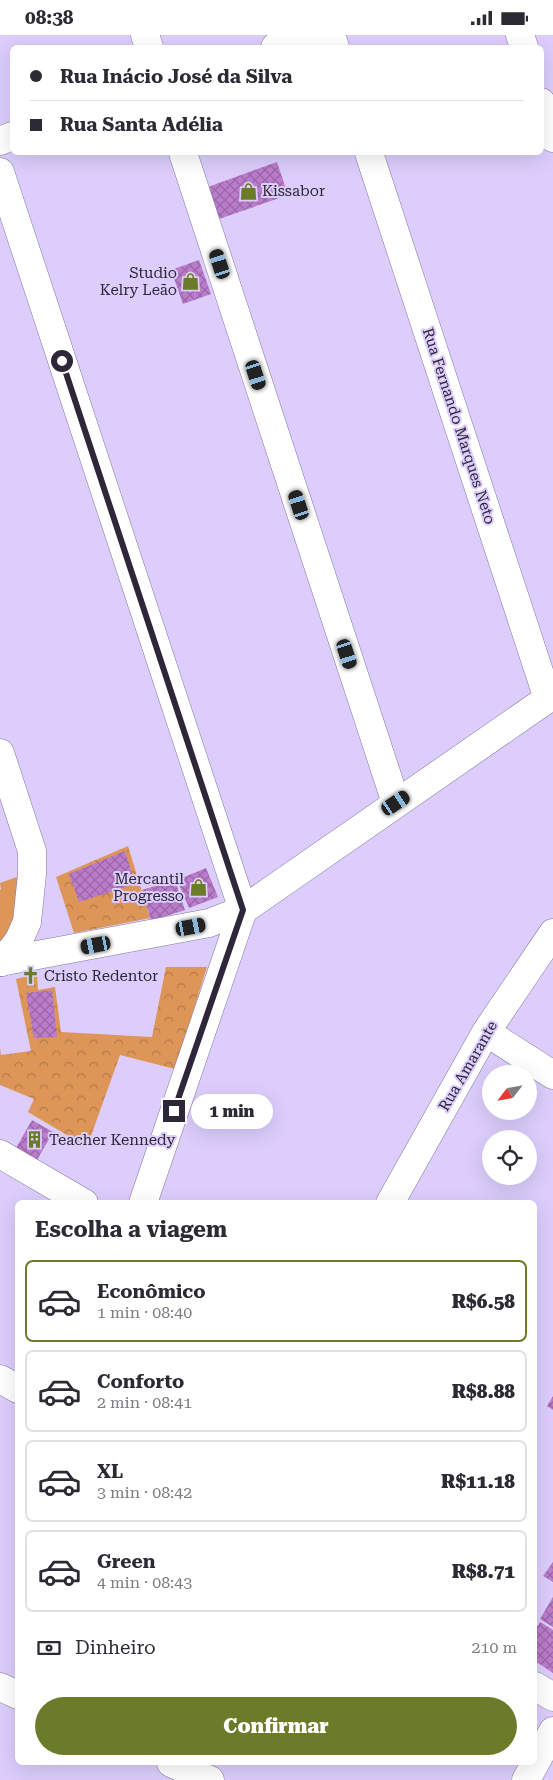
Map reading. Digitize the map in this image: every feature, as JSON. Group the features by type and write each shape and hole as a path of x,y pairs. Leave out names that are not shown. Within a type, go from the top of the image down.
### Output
{"street":[{"path":"281,45 312,35"},
{"path":"544,111 553,138"},
{"path":"184,155 396,803"},
{"name":"Rua Fernando Marques Neto","path":"371,155 551,697"},
{"path":"0,172 243,910 144,1200"},
{"path":"1,962 210,923 243,910 551,697"},
{"path":"0,753 32,851 32,874 27,922 19,940 1,962"},
{"name":"Rua Amarante","path":"392,1200 486,1032 553,933"},
{"path":"486,1032 553,1075"},
{"path":"0,1154 79,1200"},
{"path":"0,1379 15,1387"},
{"path":"537,1687 553,1697"},
{"path":"537,1760 553,1731"},
{"path":"167,1780 171,1765"},
{"path":"176,1765 210,1780"},
{"path":"526,1780 534,1765"}],"green space":[{"path":"128,846 150,918 74,933 56,877"},
{"path":"25,874 20,920 0,947 0,883"},
{"path":"166,967 207,967 175,1069 120,1055 87,1147 28,1112 34,1099 0,1085 0,1048 1,1055 31,1051 16,979 37,974 38,990 55,987 61,1032 152,1037"}],"building":[{"name":"Kissabor","path":"277,162 288,195 219,219 208,187"},
{"name":"Studio Kelry Leão","path":"199,260 211,294 183,304 171,270"},
{"path":"125,851 135,884 79,902 69,874"},
{"name":"Mercantil Progresso","path":"206,868 218,897 189,908 177,880"},
{"path":"175,880 185,910 151,921 142,890"},
{"path":"52,990 57,1037 34,1038 26,993"},
{"name":"Teacher Kennedy","path":"32,1120 53,1132 37,1160 16,1148"},
{"path":"553,1396 553,1410 547,1406"},
{"path":"553,1562 553,1582 543,1576"},
{"path":"553,1597 553,1627 540,1619"},
{"path":"540,1622 553,1630 553,1673 537,1662 538,1626"}],"place":[{"name":"Kissabor","path":"248,191"},
{"name":"Studio Kelry Leão","path":"191,282"},
{"name":"Mercantil Progresso","path":"198,888"},
{"name":"Cristo Redentor","path":"30,976"},
{"name":"Teacher Kennedy","path":"35,1140"}],"route":[{"path":"62,361 243,910 174,1111"}]}
